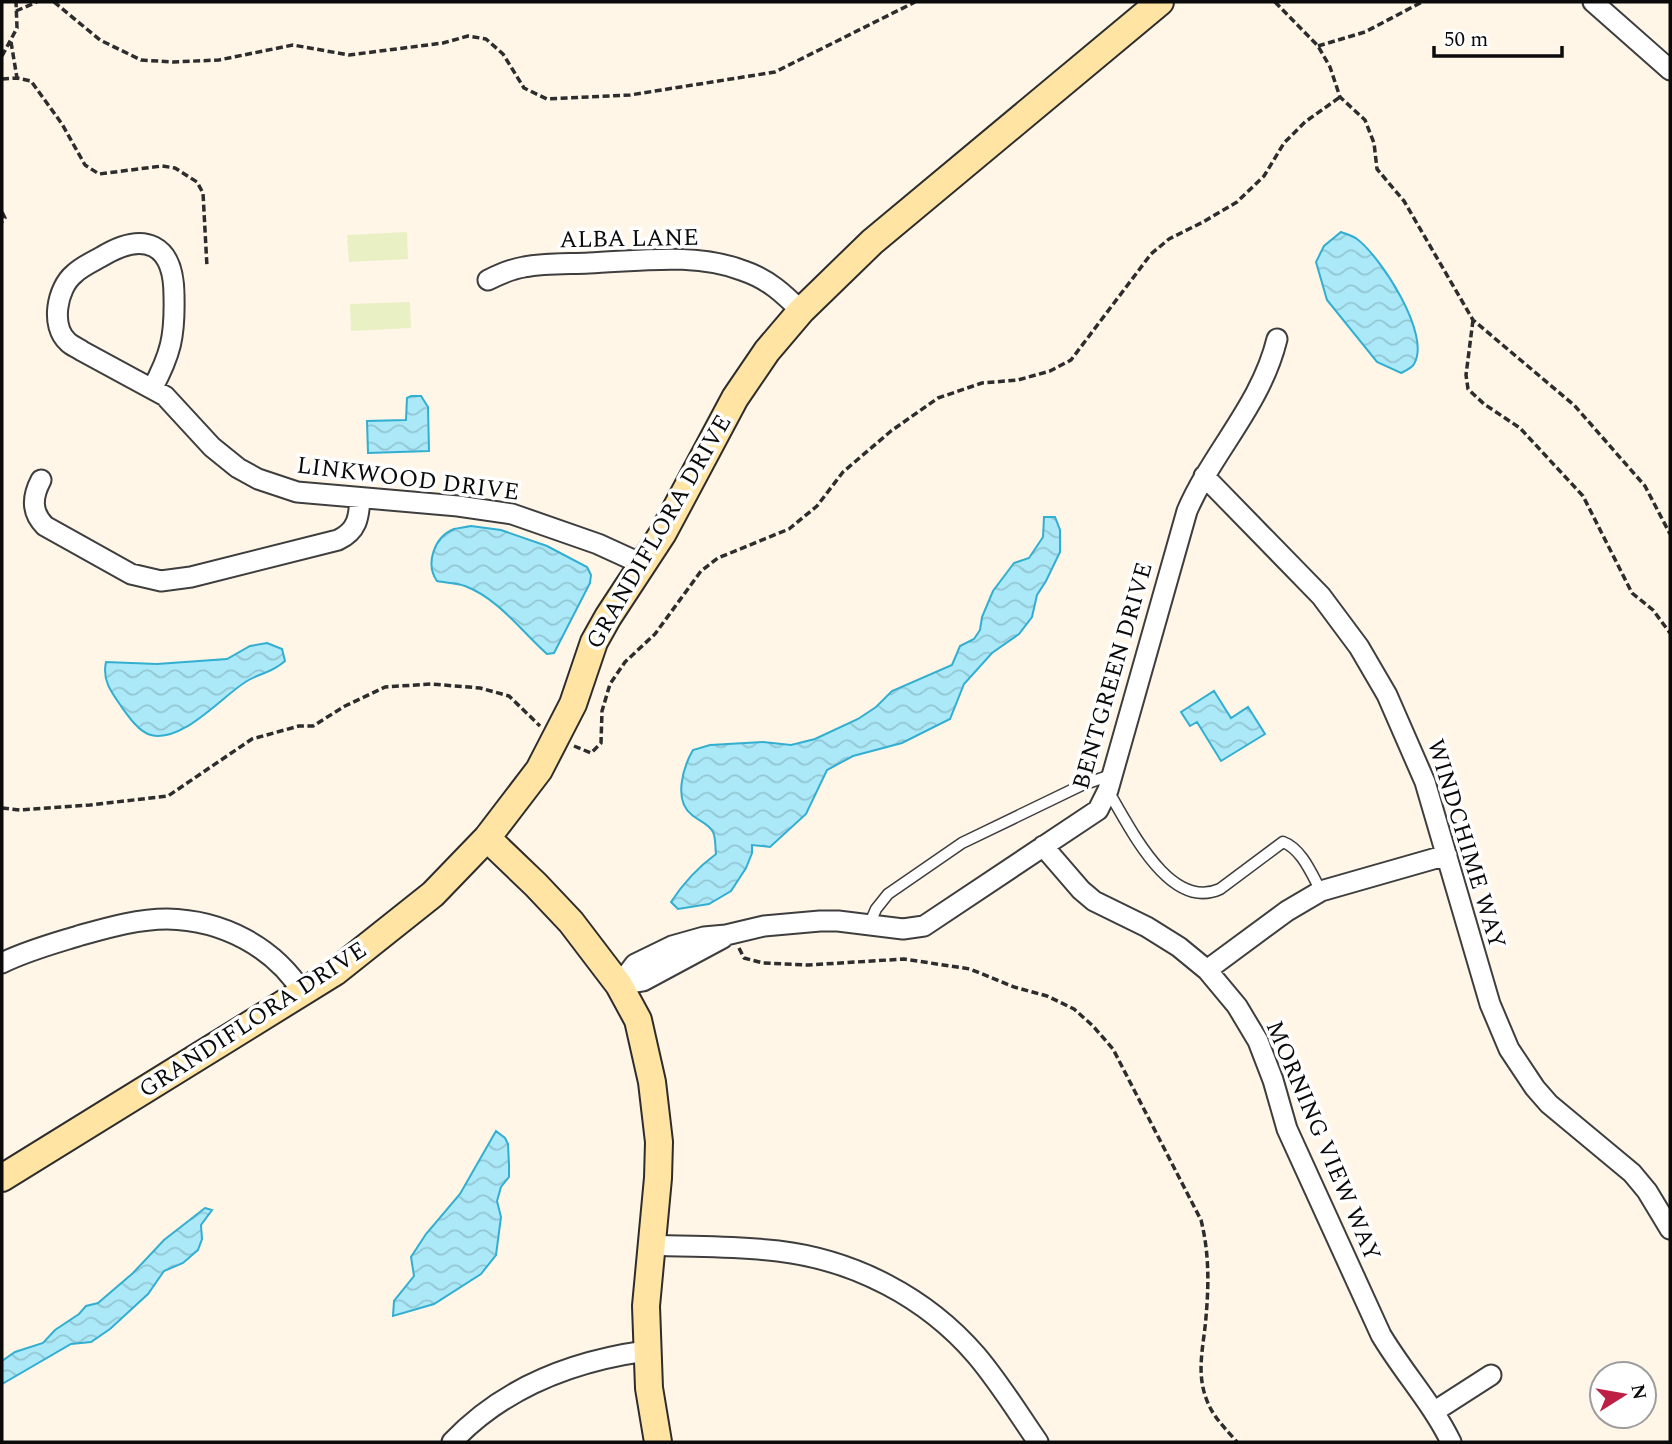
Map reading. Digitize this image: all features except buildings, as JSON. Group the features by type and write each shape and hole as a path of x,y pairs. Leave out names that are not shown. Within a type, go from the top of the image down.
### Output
{"street":[{"name":"GRANDIFLORA DRIVE","path":"2,1178 335,972 433,894 487,838 539,770 557,739 594,642 644,565 735,398 767,351 801,311 872,242 1160,2"},
{"path":"1593,2 1670,70"},
{"name":"LINKWOOD DRIVE","path":"152,389 169,355 173,337 174,286 171,269 157,249 134,242 110,252 74,274 65,284 59,298 60,327 68,343 152,389 165,396 212,447 238,468 258,479 297,492 458,506 512,514 598,544 644,565"},
{"name":"ALBA LANE","path":"488,279 527,266 665,260 707,261 762,278 801,311"},
{"name":"BENTGREEN DRIVE","path":"619,985 643,981 731,934 764,926 838,920 903,929 924,926 1091,817 1104,802 1186,511 1204,476 1257,394 1277,340"},
{"name":"WINDCHIME WAY","path":"1204,476 1326,603 1359,647 1387,695 1411,748 1435,813 1490,1004 1509,1049 1549,1104 1632,1173 1647,1191 1670,1229"},
{"path":"41,480 34,498 34,508 38,519 45,526 131,574 161,581 191,577 338,540 355,528 359,519 360,498"},
{"path":"487,838 556,905 619,985 638,1020 656,1106 658,1168 650,1245 646,1351 652,1414 658,1442"},
{"name":"MORNING VIEW WAY","path":"1043,846 1081,891 1094,901 1162,935 1207,970 1237,1006 1258,1041 1287,1129 1370,1313 1394,1357 1435,1411 1451,1442"},
{"path":"1207,970 1287,911 1321,891 1447,855"},
{"path":"2,963 111,927 168,919 225,929 250,942 271,955 290,974 303,993"},
{"path":"650,1245 793,1253 847,1267 886,1284 919,1304 960,1338 991,1375 1038,1442"},
{"path":"461,1438 503,1400 542,1378 595,1360 646,1351"},
{"path":"1435,1411 1491,1375"}],"lane":[{"path":"869,925 876,909 888,894 962,843 1082,785 1109,783 1156,868 1196,893 1209,894 1220,888 1283,842 1291,845 1305,862 1321,891"}],"path":[{"path":"2,56 17,28 16,2"},
{"path":"16,11 37,2"},
{"path":"54,2 100,40 141,60 219,60 293,45 349,55 443,43 468,36 486,39 503,54 524,88 547,99 630,95 775,72 915,2"},
{"path":"1276,2 1318,47 1330,67 1340,97 1365,120 1374,143 1377,169 1404,201 1473,320 1574,405 1644,486 1670,534"},
{"path":"1318,47 1365,32 1422,2"},
{"path":"11,40 17,78"},
{"path":"2,79 17,78 31,82 62,124 85,166 93,171 99,173 162,166 175,168 197,182 203,193 207,267"},
{"path":"2,808 20,810 90,805 168,796 252,739 299,726 313,726 345,706 385,687 431,684 480,688 509,696 557,739 591,753 601,743 602,712 611,684 625,662 655,634 701,571 718,558 789,529 817,506 843,472 891,431 938,398 982,383 1018,380 1051,371 1071,360 1151,254 1169,239 1237,202 1264,176 1284,142 1305,122 1340,97"},
{"path":"2,212 5,218 2,222"},
{"path":"1473,320 1466,375 1468,388 1484,404 1520,428 1583,496 1632,593 1663,621 1670,634"},
{"path":"731,934 744,958 751,961 808,965 904,959 970,969 1014,987 1047,996 1074,1009 1093,1026 1113,1049 1201,1220 1208,1246 1209,1272 1200,1365 1203,1386 1214,1416 1237,1442"}],"green space":[{"path":"407,232 408,259 349,262 347,235"},
{"path":"410,302 411,328 351,331 350,304"}],"water":[{"path":"1341,232 1357,239 1367,248 1390,278 1410,316 1418,351 1413,365 1401,373 1377,362 1327,300 1316,262 1324,246"},
{"path":"421,396 428,407 429,451 368,453 367,421 406,420 407,398"},
{"path":"1044,517 1055,517 1060,530 1060,552 1037,595 1032,617 1019,634 992,653 964,684 950,719 902,743 853,756 827,770 806,814 770,847 752,845 746,868 731,891 709,904 678,909 671,902 697,870 716,854 713,832 686,809 681,793 683,774 693,750 710,745 763,742 791,745 815,739 858,719 876,707 892,691 952,665 960,646 974,639 980,630 982,617 993,591 1014,563 1029,558 1043,537"},
{"path":"471,526 501,530 547,546 587,567 591,575 590,583 554,653 547,654 489,599 462,585 437,581 433,574 432,559 437,544 454,529"},
{"path":"267,643 282,649 285,661 247,681 189,725 163,736 151,735 138,727 114,696 106,680 106,662 157,664 227,659 250,646"},
{"path":"1214,691 1231,718 1248,707 1265,734 1221,761 1197,722 1190,726 1181,712"},
{"path":"496,1131 508,1144 509,1177 501,1187 497,1201 501,1217 496,1255 481,1274 434,1304 393,1316 394,1301 414,1276 411,1257 426,1234 460,1194"},
{"path":"205,1208 212,1210 201,1225 202,1239 198,1250 183,1263 164,1271 148,1294 110,1329 91,1342 71,1344 2,1384 2,1361 15,1352 43,1343 86,1306 98,1303 133,1273 164,1240"}]}
